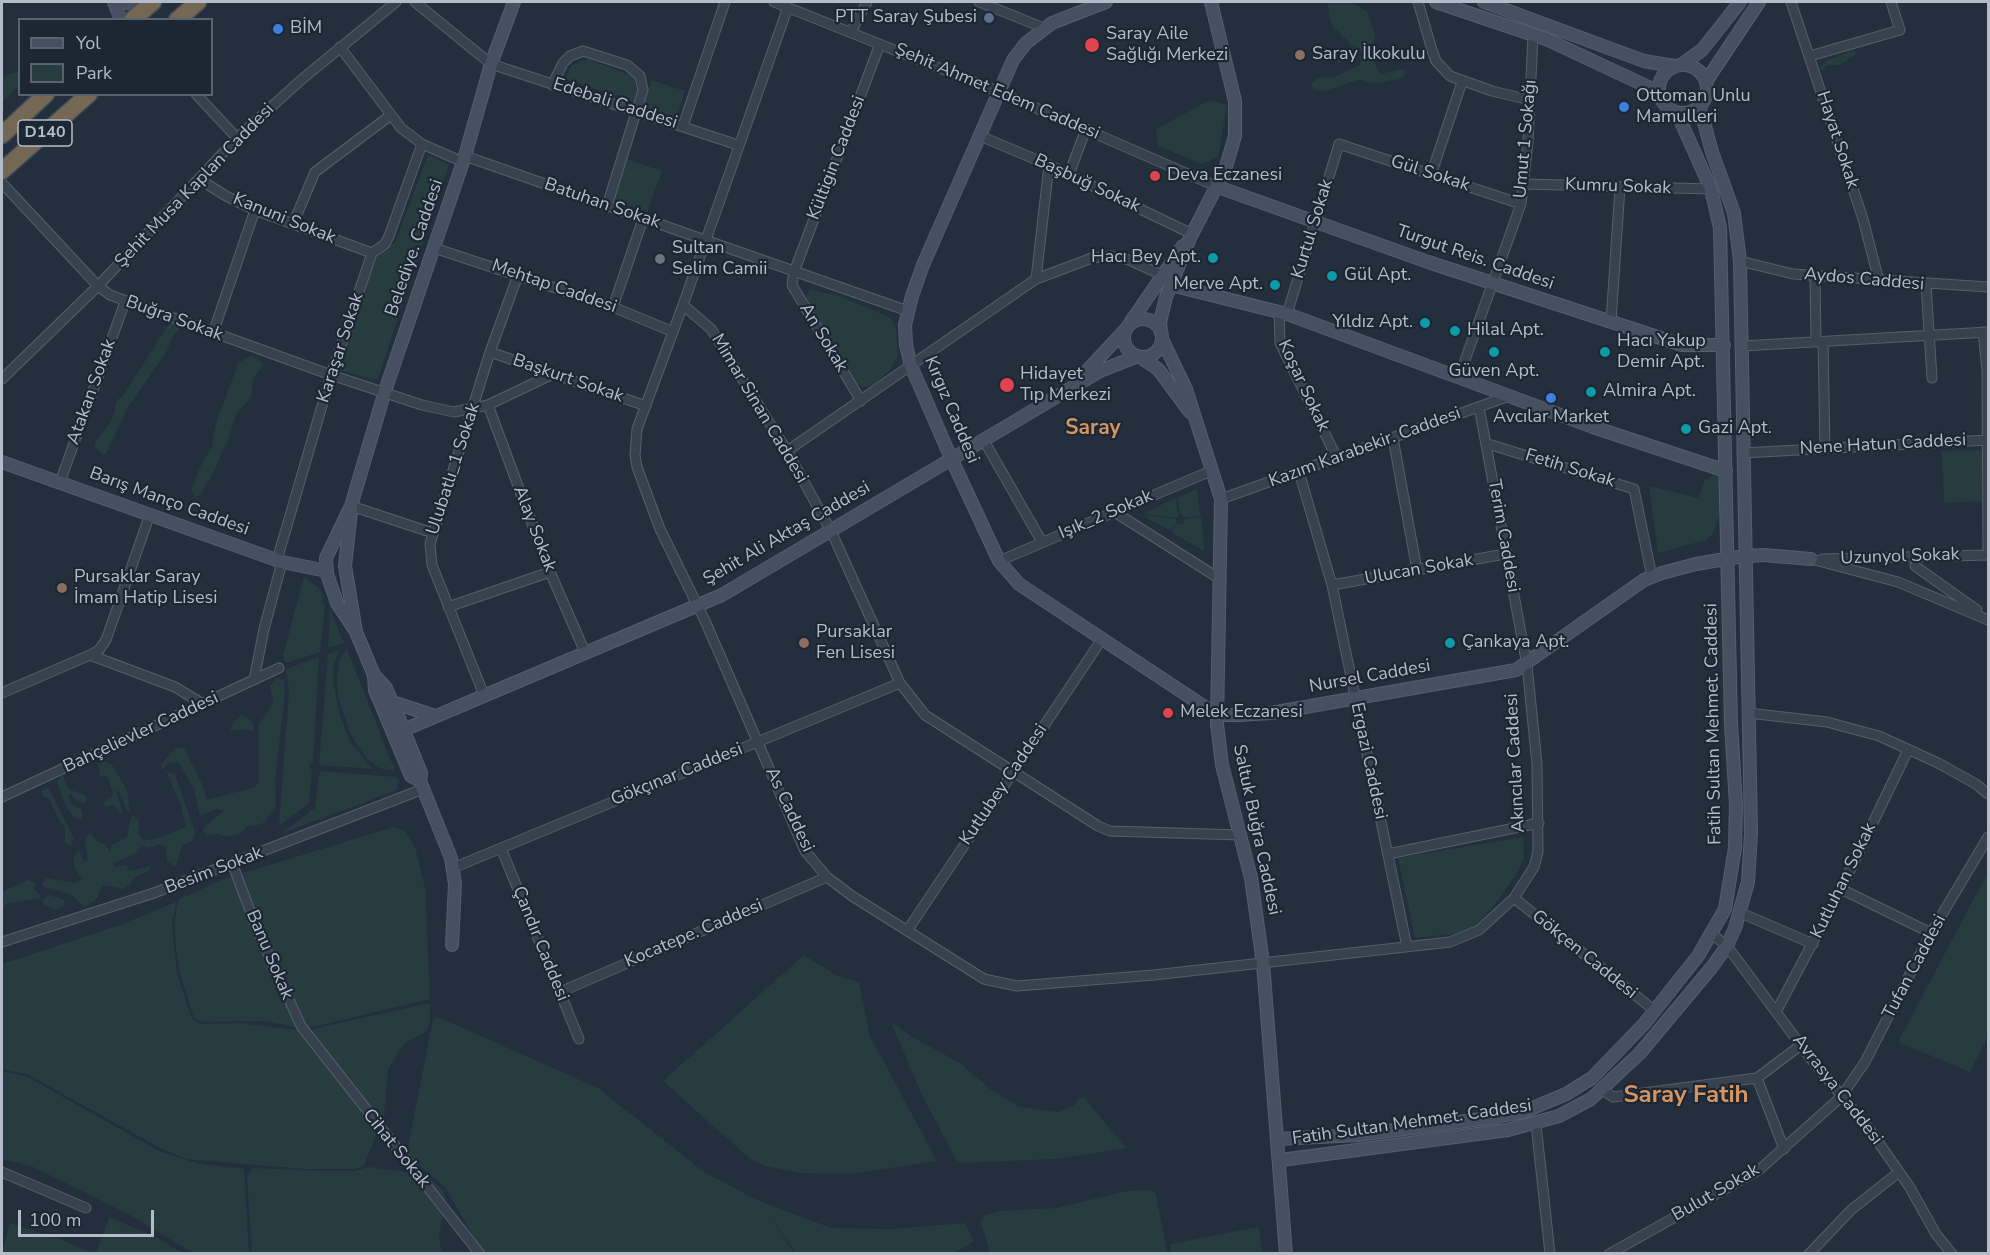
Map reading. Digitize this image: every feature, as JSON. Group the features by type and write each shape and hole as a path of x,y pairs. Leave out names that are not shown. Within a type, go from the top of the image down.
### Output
{"highway":[{"path":"179,18 198,2"},
{"name":"D140","path":"2,135 44,96"},
{"name":"D140","path":"2,171 87,96"}],"street":[{"path":"114,2 120,18"},
{"path":"124,2 136,5 142,11"},
{"name":"Şehit Musa Kaplan Caddesi","path":"2,379 98,286 237,138 340,47 396,2"},
{"path":"416,2 491,64"},
{"name":"Belediye. Caddesi","path":"351,506 385,391 464,159 491,64 514,2"},
{"path":"683,126 725,2"},
{"name":"Şehit Ahmet Edem Caddesi","path":"774,2 997,91 1218,187"},
{"path":"851,32 867,2"},
{"path":"979,2 1044,28"},
{"name":"Kırgız Caddesi","path":"1100,2 1065,16 1044,28 1020,50 997,91 980,136 923,265 908,311 905,333 911,366 999,561 1019,584 1217,715"},
{"name":"Şehit Ali Aktaş Caddesi","path":"399,732 743,584 982,439 1100,371 1157,350 1161,336 1161,314 1171,285 1191,236 1218,187 1235,136 1237,110 1210,2"},
{"path":"1418,2 1436,61 1450,76 1462,82 1530,100"},
{"name":"Fatih Sultan Mehmet. Caddesi","path":"1281,1160 1536,1124 1559,1116 1602,1089 1640,1053 1727,946 1741,913 1748,882 1750,833 1748,713 1737,557 1726,471 1720,228 1711,189 1677,113 1666,106 1659,92 1610,67 1533,35 1436,2"},
{"path":"1484,2 1506,5 1644,61 1697,68 1707,80 1760,2"},
{"path":"1659,92 1662,77 1702,50 1740,2"},
{"name":"Hayat Sokak","path":"1791,2 1869,240 1879,281"},
{"path":"1810,56 1900,30 1892,2"},
{"path":"683,305 788,7"},
{"name":"Umut 1 Sokağı","path":"1459,376 1521,204 1525,184 1533,35"},
{"name":"Kültigin Caddesi","path":"794,272 880,44"},
{"name":"Batuhan Sokak","path":"340,47 401,128 422,144 908,311"},
{"path":"552,85 557,72 570,56 577,52 590,52 635,70 640,76 643,90 607,206"},
{"name":"Edebali Caddesi","path":"491,64 738,145"},
{"name":"Fatih Sultan Mehmet. Caddesi","path":"1278,1139 1358,1135 1522,1112 1547,1103 1592,1078 1654,1011 1679,983 1712,934 1725,909 1730,892 1735,848 1737,557 1742,453 1742,346 1740,261 1734,213 1712,152 1700,108 1707,97 1707,80"},
{"path":"1431,175 1462,82"},
{"path":"198,96 237,138"},
{"path":"1677,113 1700,108"},
{"path":"293,224 315,172 391,115"},
{"path":"1069,174 1086,129"},
{"name":"Başbuğ Sokak","path":"980,136 1069,174 1191,236"},
{"name":"Karaşar Sokak","path":"254,680 280,561 331,375 372,253 385,244 389,236 422,144"},
{"name":"Gül Sokak","path":"1339,144 1521,204"},
{"name":"Kurtul Sokak","path":"1283,313 1316,222 1339,144"},
{"path":"1036,279 1049,165"},
{"name":"Kanuni Sokak","path":"199,179 216,191 255,210 372,253"},
{"name":"Buğra Sokak","path":"2,183 98,286 125,302 331,375 442,411 472,410 488,405 553,374"},
{"name":"Kumru Sokak","path":"1525,184 1711,189"},
{"name":"Turgut Reis. Caddesi","path":"1218,187 1494,283 1682,345 1724,345"},
{"path":"1611,322 1620,187"},
{"path":"213,333 255,210"},
{"path":"614,307 643,219"},
{"name":"Şehit Ali Aktaş Caddesi","path":"1054,397 1091,368 1128,326 1191,236"},
{"name":"Mehtap Caddesi","path":"434,248 614,307 672,331"},
{"path":"787,451 1036,279 1092,258 1111,256 1129,260 1162,275"},
{"name":"Aydos Caddesi","path":"1740,261 1792,274 1926,285 1989,287"},
{"name":"An Sokak","path":"794,272 792,285 861,401"},
{"name":"Ulubatlı_1 Sokak","path":"484,695 432,565 430,543 490,352 518,275"},
{"path":"1815,276 1825,448"},
{"path":"1171,285 1283,313 1509,396 1726,471"},
{"path":"1926,285 1932,378"},
{"name":"Atakan Sokak","path":"60,482 125,302"},
{"name":"As Caddesi","path":"683,305 637,429 635,454 641,482 660,529 698,605 805,851 827,876 852,896 984,978 1017,986 1100,981 1263,963"},
{"name":"Mimar Sinan Caddesi","path":"683,305 711,329 787,451 831,531 900,683 925,715 1098,826 1110,831 1241,835"},
{"name":"Koşar Sokak","path":"1283,313 1280,344 1337,458"},
{"path":"1139,356 1126,348 1124,338 1128,326 1138,319 1149,320 1161,336"},
{"path":"1742,346 1986,332 1988,555"},
{"name":"Saltuk Buğra Caddesi","path":"1161,336 1186,389 1221,500 1217,715 1222,765 1251,878 1263,963 1281,1160 1286,1254"},
{"name":"Başkurt Sokak","path":"490,352 646,406"},
{"name":"Saltuk Buğra Caddesi","path":"1139,356 1158,369 1194,418"},
{"name":"Kazım Karabekir. Caddesi","path":"1221,500 1509,396"},
{"name":"Alay Sokak","path":"488,405 550,572 585,651"},
{"name":"Terim Caddesi","path":"1479,407 1488,444 1505,554 1527,665"},
{"path":"1393,438 1418,570"},
{"path":"982,439 1042,542"},
{"name":"Nene Hatun Caddesi","path":"1742,453 1988,440"},
{"name":"Fetih Sokak","path":"1488,444 1634,489 1652,577"},
{"name":"Barış Manço Caddesi","path":"2,462 280,561 327,571"},
{"name":"Işık_2 Sokak","path":"999,561 1213,470"},
{"name":"Ergazi Caddesi","path":"1299,472 1332,585 1407,947"},
{"path":"351,506 433,533"},
{"path":"351,506 326,558 327,571 337,603 357,632"},
{"path":"351,506 345,566 357,632 374,675 375,690 399,732"},
{"path":"1113,511 1220,579"},
{"path":"2,693 99,650 106,640 150,514"},
{"name":"Ulucan Sokak","path":"1332,585 1505,554"},
{"name":"Uzunyol Sokak","path":"1811,559 1988,555"},
{"path":"1527,665 1652,577 1696,564 1737,557 1811,559 1898,582 1989,619"},
{"path":"1915,566 1989,619"},
{"path":"448,607 550,572"},
{"name":"Kutlubey Caddesi","path":"907,931 1102,639"},
{"path":"90,655 102,662 175,687 203,704"},
{"name":"Nursel Caddesi","path":"1217,715 1271,712 1516,670 1527,665"},
{"name":"Akıncılar Caddesi","path":"1263,963 1463,939 1497,916 1514,898 1534,867 1538,852 1537,764 1527,665"},
{"name":"Bahçelievler Caddesi","path":"2,797 279,668"},
{"path":"374,675 386,688 392,702 411,776 421,785 453,868 452,945"},
{"name":"Gökçınar Caddesi","path":"453,868 900,683"},
{"path":"392,702 435,716"},
{"path":"1748,713 1827,722 1879,736 1976,784 1989,794"},
{"name":"Kutluhan Sokak","path":"1776,1012 1841,889 1908,750"},
{"name":"Besim Sokak","path":"2,942 143,897 421,785"},
{"path":"1388,854 1539,823"},
{"name":"Tufan Caddesi","path":"1841,1097 1865,1062 1931,933 1989,837"},
{"name":"Çandır Caddesi","path":"501,848 579,1039"},
{"name":"Banu Sokak","path":"232,863 291,1005 313,1043"},
{"name":"Kocatepe. Caddesi","path":"560,992 827,876"},
{"path":"1841,889 1931,933"},
{"name":"Gökçen Caddesi","path":"1514,898 1654,1011"},
{"path":"1741,913 1813,944"},
{"name":"Avrasya Caddesi","path":"1712,934 1727,946 1841,1097 1869,1129 1899,1172 1936,1234 1952,1254"},
{"name":"Cihat Sokak","path":"313,1043 480,1254"},
{"path":"1602,1089 1613,1097 1757,1078 1801,1045"},
{"path":"1757,1078 1784,1149"},
{"name":"Bulut Sokak","path":"1609,1254 1759,1170 1841,1097"},
{"path":"1536,1124 1550,1254"},
{"path":"2,1172 86,1208"},
{"path":"1809,1254 1851,1210 1899,1172"}],"green space":[{"path":"1327,2 1350,2 1367,11 1375,34 1373,53 1360,53 1334,27 1330,21"},
{"path":"1854,50 1856,54 1840,65 1827,65 1823,70 1818,69 1826,61"},
{"path":"1361,56 1373,59 1380,74 1405,69 1404,76 1373,84 1360,79 1326,91 1313,90 1312,83 1320,77 1332,78 1360,65"},
{"path":"588,59 634,77 637,88 634,101 565,79 572,65"},
{"path":"18,71 18,87 2,102 2,77"},
{"path":"651,80 685,91 677,118 642,107"},
{"path":"1210,100 1227,105 1218,157 1202,164 1158,146 1156,129"},
{"path":"428,155 449,165 378,378 375,380 330,367 377,247 395,243"},
{"path":"627,159 662,171 647,212 614,200"},
{"path":"810,289 842,297 891,318 896,328 898,356 889,371 873,385 863,387 857,384 806,298"},
{"path":"172,319 182,326 172,337 167,351 128,407 106,454 102,454 94,446 112,420 117,400 123,396"},
{"path":"252,356 262,362 263,366 253,379 251,397 236,415 228,440 209,481 199,496 195,496 191,489 212,447 216,423 238,364"},
{"path":"1983,450 1985,501 1944,503 1942,451"},
{"path":"1715,471 1721,475 1722,499 1713,534 1706,540 1658,553 1649,486 1698,498 1705,480 1710,478"},
{"path":"1197,489 1200,516 1186,518 1180,514 1177,498"},
{"path":"1175,498 1179,515 1176,518 1143,514"},
{"path":"1142,515 1176,519 1177,523 1170,531"},
{"path":"1201,517 1204,551 1171,532 1178,523 1183,524 1186,519"},
{"path":"304,577 319,588 324,596 321,603 325,604 320,652 286,663 283,655"},
{"path":"330,610 344,643 328,648"},
{"path":"347,649 395,771 379,768 366,758 350,733 338,696 337,682 339,660"},
{"path":"339,651 334,663 333,682 340,716 351,743 373,769 319,765 328,654"},
{"path":"319,657 313,763 309,764 312,771 309,803 279,826 289,690 286,669"},
{"path":"277,678 284,680 285,694 275,780 276,806 262,824 247,827 239,834 227,837 217,834 206,836 203,830 205,826 224,811 217,809 200,816 194,789 179,763 171,762 162,769 161,764 176,748 184,748 202,784 207,800 255,787 259,782 258,725 273,702 270,685"},
{"path":"242,715 252,721 254,731 245,729 230,731 233,723"},
{"path":"103,760 112,765 127,790 130,811 128,813 118,790 116,791 124,817 113,805 105,807 103,803 113,795 108,777 100,776 98,764"},
{"path":"166,771 175,774 195,833 193,840 182,846 175,867 167,861 166,847 161,844 148,848 143,846 134,854 114,863 113,867 126,865 129,871 152,866 149,871 136,877 124,889 102,885 97,899 85,907 70,894 43,887 42,882 47,878 75,883 82,878 76,871 73,859 79,851 84,862 88,860 85,838 91,833 97,841 106,845 110,853 112,845 127,837 131,817 134,816 139,822 138,834 144,840 156,839 186,827 181,805"},
{"path":"320,771 396,777 399,782 397,790 280,834 315,808"},
{"path":"62,775 69,789 86,796 85,803 76,801 71,794 68,797 72,804 82,810 82,819 74,818 66,807 57,782"},
{"path":"48,787 74,838 71,846 65,843 65,827 59,821 49,798 42,796 42,790"},
{"path":"394,827 405,831 415,847 425,888 430,999 304,1029 266,1021 201,1022 194,1018 180,974 176,948 174,926 178,900 223,879"},
{"path":"1523,837 1524,858 1516,874 1497,902 1474,927 1453,934 1415,938 1398,858"},
{"path":"1988,872 1988,1036 1970,1072 1898,1042"},
{"path":"28,880 36,884 34,889 41,896 39,899 8,903 2,911 2,892"},
{"path":"49,895 64,900 64,906 55,910 43,904 43,899"},
{"path":"176,902 172,925 177,973 192,1019 200,1024 241,1023 303,1031 430,1003 430,1023 425,1032 405,1043 388,1069 384,1114 364,1166 354,1169 304,1169 186,1159 160,1148 27,1074 2,1069 2,964 120,925"},
{"path":"804,955 837,976 859,982 870,1036 937,1161 851,1174 801,1173 765,1166 749,1158 663,1081"},
{"path":"438,1017 598,1088 704,1172 757,1200 831,1228 892,1229 965,1223 974,1241 954,1253 796,1253 770,1217 794,1253 483,1253 445,1187 410,1158 407,1151 433,1020"},
{"path":"891,1022 914,1038 960,1063 989,1088 1019,1107 1059,1112 1073,1106 1083,1096 1126,1148 1055,1159 960,1163 956,1160 923,1097"},
{"path":"2,1071 26,1076 159,1151 200,1164 244,1169 249,1253 193,1253 130,1215 78,1189 31,1166 2,1159"},
{"path":"369,1167 420,1174 428,1177 443,1190 445,1197 439,1238 442,1253 252,1253 247,1177 253,1168 354,1171"},
{"path":"1151,1190 1156,1194 1167,1253 990,1253 981,1222 984,1216 1000,1211 1057,1208 1127,1191"},
{"path":"109,1217 157,1238 182,1253 96,1253"},
{"path":"10,1223 62,1240 91,1253 2,1253"},
{"path":"1259,1227 1262,1253 1171,1253 1170,1244"}],"place":[{"name":"PTT Saray Şubesi","path":"989,18"},
{"name":"BİM","path":"278,29"},
{"name":"Saray Aile Sağlığı Merkezi","path":"1092,45"},
{"name":"Saray İlkokulu","path":"1300,55"},
{"name":"Ottoman Unlu Mamulleri","path":"1624,107"},
{"name":"Deva Eczanesi","path":"1155,176"},
{"name":"Hacı Bey Apt.","path":"1213,258"},
{"name":"Sultan Selim Camii","path":"660,259"},
{"name":"Gül Apt.","path":"1332,276"},
{"name":"Merve Apt.","path":"1275,285"},
{"name":"Yıldız Apt.","path":"1425,323"},
{"name":"Hilal Apt.","path":"1455,331"},
{"name":"Güven Apt.","path":"1494,352"},
{"name":"Hacı Yakup Demir Apt.","path":"1605,352"},
{"name":"Hidayet Tıp Merkezi","path":"1007,385"},
{"name":"Almira Apt.","path":"1591,392"},
{"name":"Avcılar Market","path":"1551,398"},
{"name":"Gazi Apt.","path":"1686,429"},
{"name":"Pursaklar Saray İmam Hatip Lisesi","path":"62,588"},
{"name":"Pursaklar Fen Lisesi","path":"804,643"},
{"name":"Çankaya Apt.","path":"1450,643"},
{"name":"Melek Eczanesi","path":"1168,713"}],"district":[{"name":"Saray","path":"1093,429"},
{"name":"Saray Fatih","path":"1686,1096"}]}
